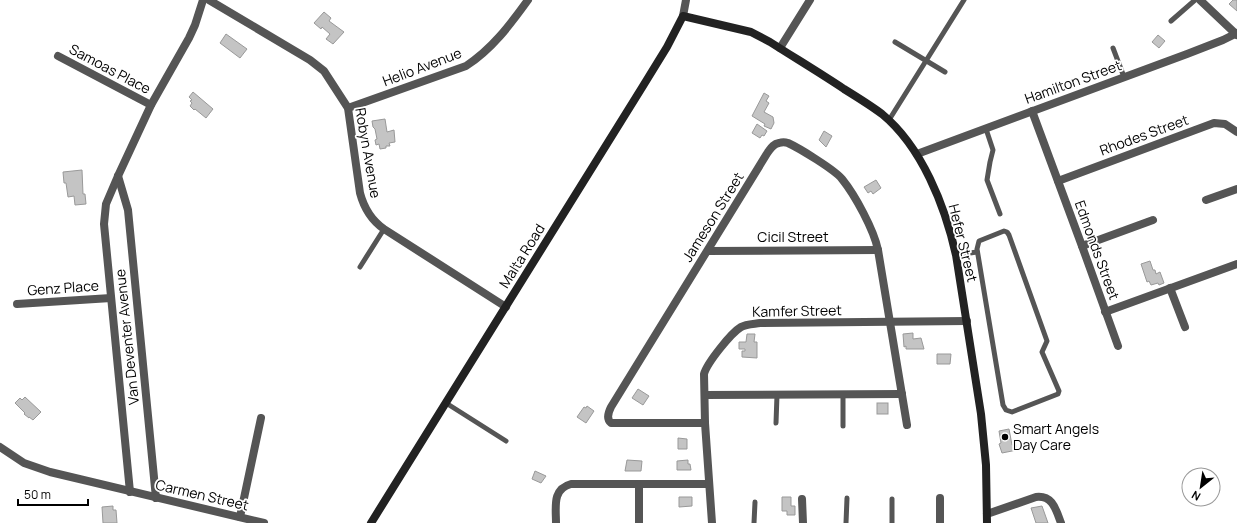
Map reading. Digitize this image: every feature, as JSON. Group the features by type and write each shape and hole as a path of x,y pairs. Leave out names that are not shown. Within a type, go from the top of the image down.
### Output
{"street":[{"name":"Van Deventer Avenue","path":"130,492 104,224 106,204 151,105 189,38 203,0"},
{"name":"Robyn Avenue","path":"210,0 316,64 328,78 348,108 362,202 372,219 384,229 506,307"},
{"name":"Helio Avenue","path":"348,108 466,66 477,59 494,43 528,0"},
{"name":"Malta Road","path":"372,523 670,43 684,16 686,0"},
{"path":"780,48 810,0"},
{"path":"1200,0 1237,34"},
{"name":"Hefer Street","path":"684,16 750,32 760,36 873,108 888,120 917,154 942,206 951,232 956,255 984,440 987,523"},
{"name":"Hamilton Street","path":"917,154 1237,34"},
{"name":"Samoas Place","path":"58,56 151,105"},
{"name":"Edmonds Street","path":"1032,111 1105,312 1237,265"},
{"name":"Rhodes Street","path":"1058,180 1214,123 1226,124 1237,132"},
{"name":"Jameson Street","path":"705,423 611,423 608,420 608,416 611,407 772,147 776,143 782,142 788,143 834,172 842,179 874,233 907,425"},
{"name":"Van Deventer Avenue","path":"118,176 128,210 156,498"},
{"path":"1206,200 1237,189"},
{"path":"1082,246 1153,220"},
{"name":"Cicil Street","path":"708,251 878,250"},
{"path":"1170,288 1185,327"},
{"name":"Genz Place","path":"17,304 111,298"},
{"path":"1105,312 1118,346"},
{"name":"Kamfer Street","path":"712,523 705,423 704,374 706,366 739,328 760,323 890,323 967,321"},
{"path":"705,395 902,394"},
{"path":"240,517 261,418"},
{"name":"Carmen Street","path":"0,447 24,463 41,470 264,523"},
{"path":"556,523 556,497 560,490 571,484 709,484"},
{"path":"639,484 639,523"},
{"path":"987,514 1043,496 1052,502 1061,523"},
{"path":"940,498 940,523"},
{"path":"802,499 803,523"}],"lane":[{"path":"888,120 964,0"},
{"path":"1171,21 1195,0"},
{"path":"895,42 945,72"},
{"path":"1113,48 1124,77"},
{"path":"986,129 993,150 987,180 1000,214"},
{"path":"360,267 384,229"},
{"path":"1005,231 1008,233 1047,341 1042,352 1059,393 1016,411 1007,411 1003,405 977,252 977,245 979,241 1000,232 1005,231"},
{"path":"956,255 977,252"},
{"path":"776,395 776,423"},
{"path":"843,395 843,426"},
{"path":"446,403 506,441"},
{"path":"846,523 847,498"},
{"path":"892,499 892,523"},
{"path":"754,523 755,502"}],"building":[{"path":"1233,0 1237,0 1237,11 1229,4"},
{"path":"324,12 331,18 329,21 344,32 333,44 326,39 330,34 322,27 321,29 314,23"},
{"path":"226,34 247,49 240,58 220,43"},
{"path":"1158,35 1165,41 1159,48 1152,42"},
{"path":"193,92 213,109 206,118 190,106 192,103 190,101 192,100 189,97"},
{"path":"764,93 769,96 766,101 769,103 764,112 773,117 774,123 771,129 764,126 765,124 752,116"},
{"path":"385,119 387,132 394,130 395,142 389,143 390,146 386,146 386,148 380,149 379,144 376,145 375,140 377,139 372,121"},
{"path":"757,124 767,131 764,136 762,135 760,138 752,133"},
{"path":"824,131 832,136 826,147 819,140"},
{"path":"82,170 83,194 85,194 86,204 75,205 74,196 68,197 63,172"},
{"path":"876,180 881,188 873,194 871,191 868,193 864,187"},
{"path":"1150,261 1156,274 1160,272 1164,283 1159,285 1158,283 1151,285 1149,281 1147,282 1141,264"},
{"path":"913,333 913,339 921,338 924,349 906,349 906,346 904,347 903,334"},
{"path":"747,334 755,334 754,342 757,342 757,358 742,357 742,351 745,351 745,349 739,349 739,342 746,342"},
{"path":"937,354 951,354 950,364 937,364"},
{"path":"638,389 649,396 643,405 632,398"},
{"path":"25,397 41,412 33,420 24,414 25,413 15,403 20,398 22,400"},
{"path":"877,403 888,403 888,414 877,414"},
{"path":"587,406 594,411 586,423 577,417 584,407 586,408"},
{"name":"Smart Angels Day Care","path":"1009,429 1012,445 1016,445 1017,450 1002,453 999,444 1001,443 999,431"},
{"path":"678,438 687,439 687,449 678,449"},
{"path":"627,460 642,461 641,471 625,471"},
{"path":"688,460 691,470 677,470 677,461"},
{"path":"535,471 546,476 541,483 532,479"},
{"path":"679,497 692,497 692,506 679,507"},
{"path":"782,497 791,497 791,506 795,506 795,515 787,515 787,511 782,511"},
{"path":"113,506 113,510 116,510 117,523 103,523 102,507"},
{"path":"1042,506 1048,523 1036,523 1031,508"}],"place":[{"name":"Smart Angels Day Care","path":"1005,437"}]}
